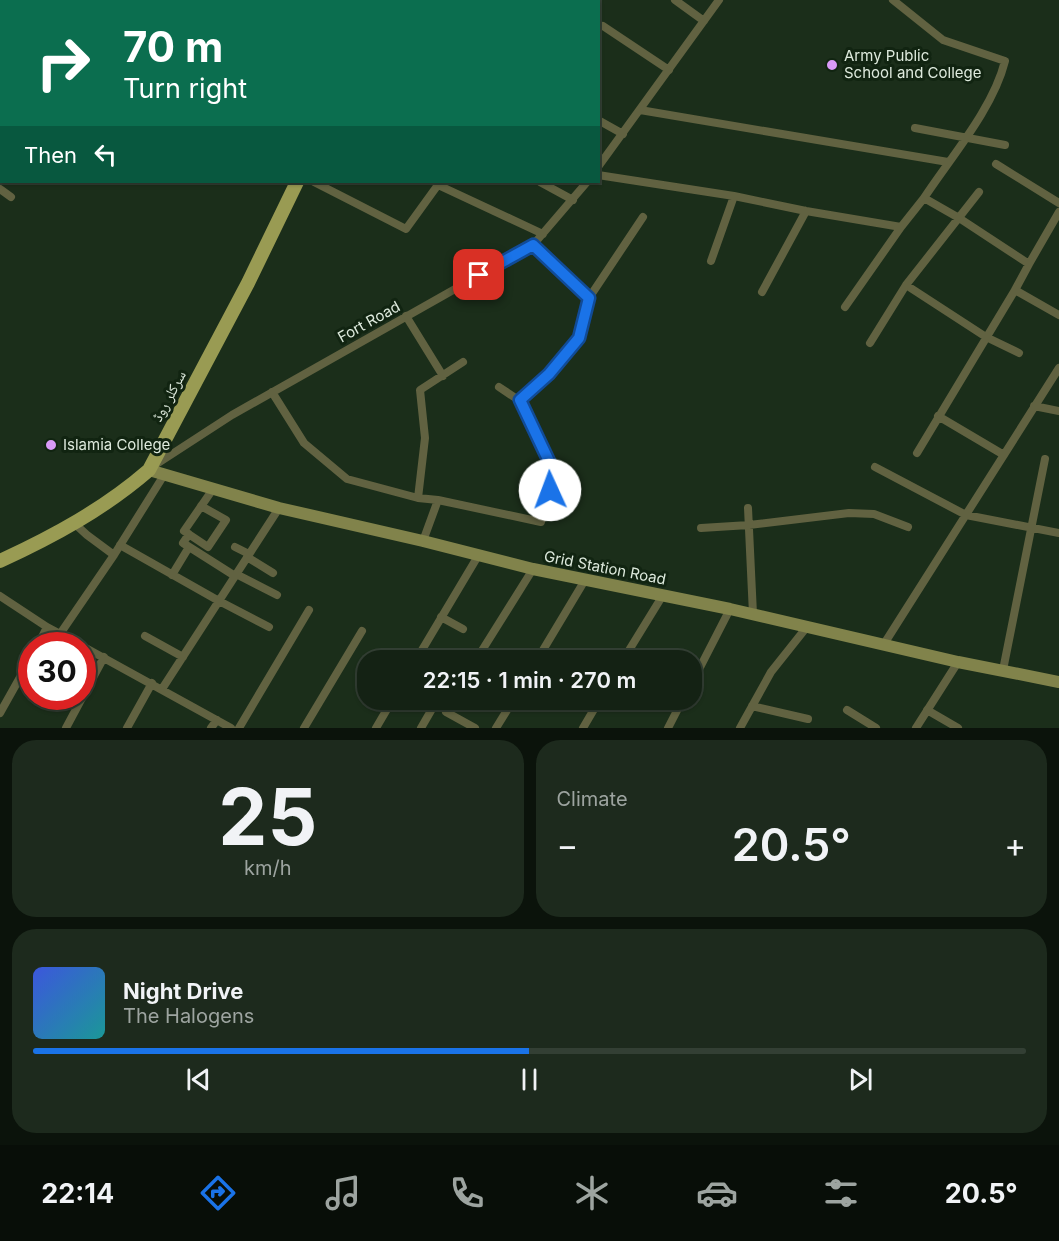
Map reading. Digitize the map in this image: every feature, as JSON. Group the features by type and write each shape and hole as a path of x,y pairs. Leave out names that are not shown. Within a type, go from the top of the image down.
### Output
{"main road":[{"name":"سرکلر روڈ","path":"0,561 75,524 126,490 149,470 248,283 297,183"},
{"name":"Grid Station Road","path":"149,470 279,508 533,569 730,609 958,662 1059,682"}],"street":[{"path":"675,0 704,21"},
{"path":"600,164 719,0"},
{"path":"845,307 980,116 1002,74 1005,61 943,40 893,0"},
{"path":"603,26 669,70"},
{"path":"640,110 948,162"},
{"path":"600,121 623,134"},
{"path":"915,128 1005,146"},
{"path":"996,164 1059,203"},
{"path":"600,175 734,196 902,227"},
{"path":"316,183 406,229 439,183 543,234"},
{"path":"542,183 573,200"},
{"name":"Fort Road","path":"149,470 232,415 533,245 586,183"},
{"path":"0,189 11,196"},
{"path":"870,343 906,285 979,192"},
{"path":"711,261 734,196"},
{"path":"924,198 1029,264"},
{"path":"762,292 806,211"},
{"path":"917,453 1059,212"},
{"path":"520,400 549,374 579,338 589,298 643,217"},
{"path":"533,245 589,298"},
{"path":"906,285 986,337 1019,353"},
{"path":"1015,290 1059,315"},
{"path":"406,316 443,376"},
{"path":"418,498 425,438 420,390 463,362"},
{"path":"884,644 1059,368"},
{"path":"272,392 304,444 347,479 418,498 438,500 541,522 555,474 520,400 499,387"},
{"path":"1034,406 1059,411"},
{"path":"938,416 1004,455"},
{"path":"1003,670 1045,459"},
{"path":"875,467 966,516 1059,533"},
{"path":"61,632 114,555 164,475"},
{"path":"201,506 226,520 208,547 184,531 201,506 213,489"},
{"path":"423,541 438,500"},
{"path":"162,688 279,508"},
{"path":"748,508 753,614"},
{"path":"701,528 749,525 849,513 874,514 908,527"},
{"path":"75,524 114,555"},
{"path":"189,534 183,543 236,575 277,595"},
{"path":"120,545 269,627"},
{"path":"172,575 189,547"},
{"path":"235,547 273,573"},
{"path":"422,650 478,556"},
{"path":"482,650 533,569"},
{"path":"543,650 585,580"},
{"path":"629,650 663,595"},
{"path":"0,596 56,632"},
{"path":"702,664 730,609"},
{"path":"238,728 309,610"},
{"path":"441,617 463,629"},
{"path":"44,632 47,627"},
{"path":"740,728 771,672 806,628"},
{"path":"304,728 362,631"},
{"path":"145,636 183,657"},
{"path":"96,653 162,688 214,724 231,728"},
{"path":"66,728 104,657"},
{"path":"916,728 958,662"},
{"path":"0,713 18,681"},
{"path":"128,728 152,683"},
{"path":"752,706 808,719"},
{"path":"376,728 387,710"},
{"path":"421,728 431,710"},
{"path":"447,710 446,712 472,727"},
{"path":"496,728 507,710"},
{"path":"583,728 594,710"},
{"path":"668,728 677,710"},
{"path":"847,710 876,728"},
{"path":"927,710 958,728"}],"place":[{"name":"Army Public School and College","path":"832,65"},
{"name":"Islamia College","path":"51,445"}],"route":[{"path":"479,275 533,245 589,298 579,338 549,374 520,400 555,474 550,490"}]}
